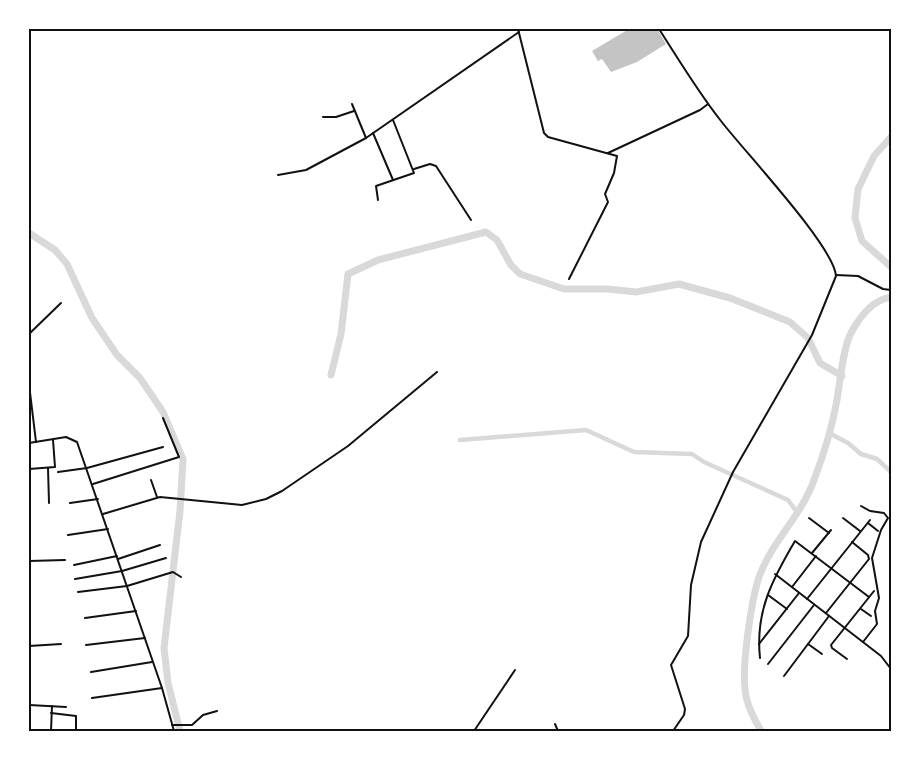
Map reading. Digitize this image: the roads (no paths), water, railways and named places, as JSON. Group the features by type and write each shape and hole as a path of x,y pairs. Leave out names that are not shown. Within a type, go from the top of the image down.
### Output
{"street":[{"path":"660,29 708,104 821,244 836,275 812,335 734,472 701,542 691,584 688,636 671,665 685,708 673,731"},
{"path":"278,175 306,170 366,138 518,30 544,134 548,137 617,156 614,173 605,194 608,202 569,279"},
{"path":"352,104 366,138"},
{"path":"608,153 700,110 708,104"},
{"path":"323,117 336,117 354,110"},
{"path":"378,200 375,188 414,173 393,120"},
{"path":"373,133 393,180"},
{"path":"414,169 430,164 436,166 471,220"},
{"path":"836,275 858,276 883,289 891,290"},
{"path":"29,334 61,303"},
{"path":"103,514 157,497 178,497 242,504 272,496 348,446 437,372"},
{"path":"29,384 36,442"},
{"path":"93,484 179,457 163,418"},
{"path":"29,443 70,437 75,440 98,498 162,688 174,725 174,731"},
{"path":"29,469 48,468 56,465 53,440"},
{"path":"58,472 87,468 163,447"},
{"path":"48,468 49,503"},
{"path":"152,480 157,497"},
{"path":"70,503 98,498"},
{"path":"861,506 870,511 884,513 888,518 881,530 872,558 879,598 875,611 877,624 863,642"},
{"path":"808,518 829,533"},
{"path":"843,518 860,531"},
{"path":"806,598 870,520"},
{"path":"868,523 878,531"},
{"path":"68,535 108,529"},
{"path":"812,553 831,530"},
{"path":"760,658 759,626 768,594 775,574 795,541 869,597"},
{"path":"826,613 869,556 852,542"},
{"path":"74,565 118,557 160,545"},
{"path":"792,587 816,556"},
{"path":"74,580 122,571 166,558"},
{"path":"29,562 65,560"},
{"path":"78,592 127,586 172,572 181,577"},
{"path":"775,574 881,656 891,668"},
{"path":"847,659 831,646 874,591"},
{"path":"759,644 799,593"},
{"path":"768,594 786,609"},
{"path":"768,664 814,604"},
{"path":"860,608 871,616"},
{"path":"85,618 136,611"},
{"path":"784,676 829,616"},
{"path":"86,645 145,638"},
{"path":"29,646 61,644"},
{"path":"808,644 822,654"},
{"path":"91,672 153,662"},
{"path":"474,731 515,670"},
{"path":"92,698 162,688"},
{"path":"29,705 66,707"},
{"path":"51,731 52,706"},
{"path":"174,725 192,725 203,715 217,711"},
{"path":"52,713 76,716 76,731"},
{"path":"555,724 558,730"}],"waterway":[{"path":"891,137 874,156 858,189 855,218 862,241 891,267"},
{"path":"331,375 341,334 348,274 378,260 486,232 497,240 511,265 520,274 564,289 608,289 636,292 679,284 730,298 790,322 808,338 820,363 842,376"},
{"path":"29,233 55,250 67,264 92,318 117,355 140,378 163,412 183,459 180,511 164,648 168,683 180,731"},
{"path":"761,731 747,700 744,678 748,634 758,580 770,554 801,506 814,480 830,431 848,339 858,321 872,305 891,297"},
{"path":"460,440 586,430 634,452 692,454 704,462 788,500 797,512"},
{"path":"831,434 848,443 861,454 877,459 891,472"}]}
